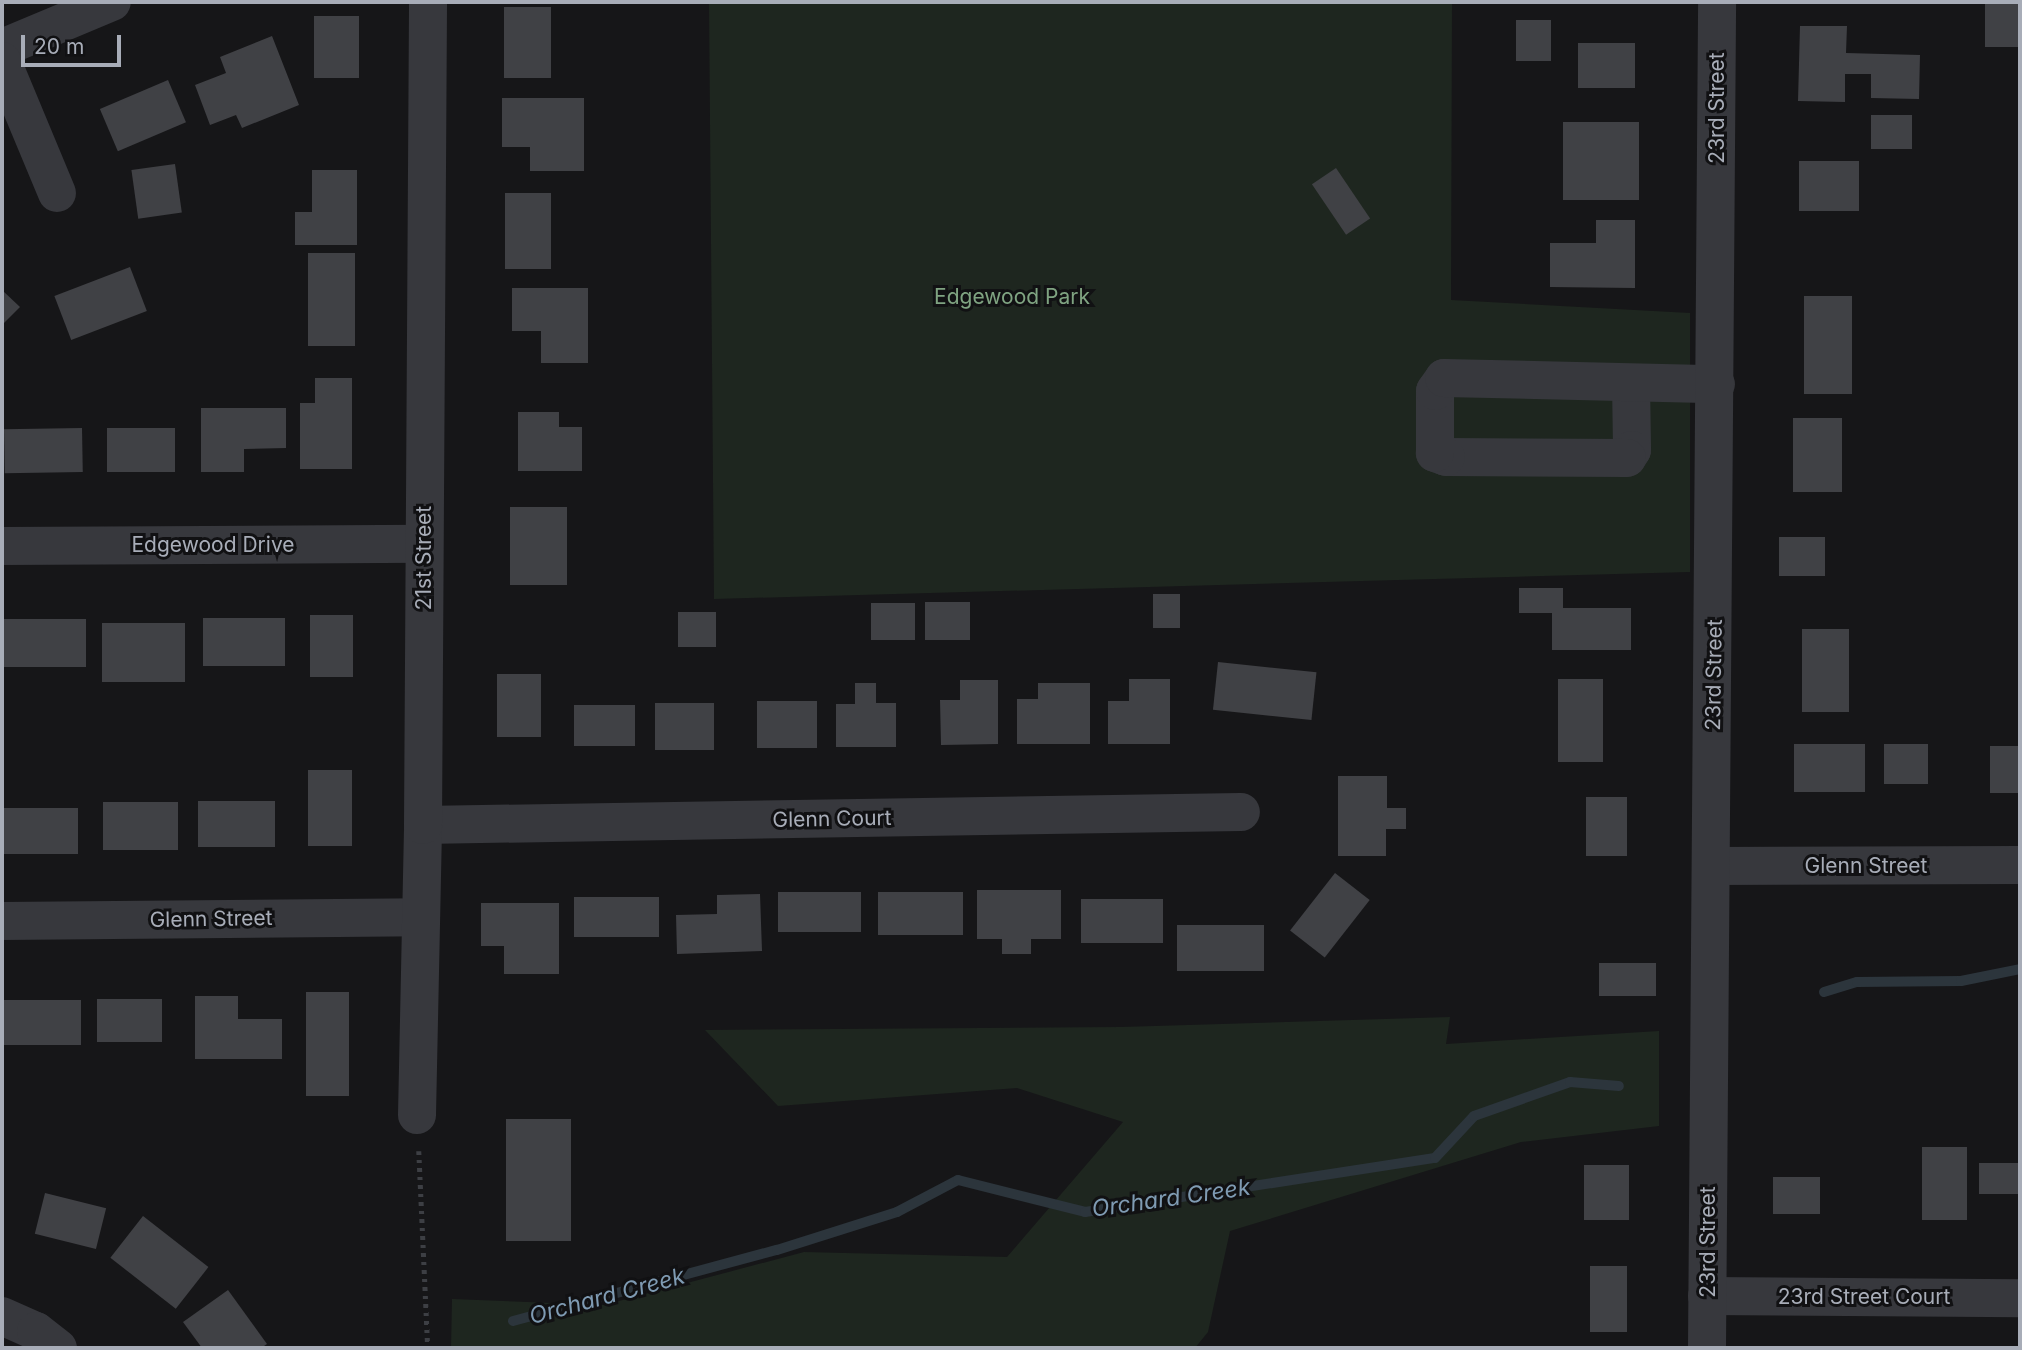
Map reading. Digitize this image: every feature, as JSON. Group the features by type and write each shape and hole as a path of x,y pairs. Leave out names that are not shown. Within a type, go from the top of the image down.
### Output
{"street":[{"path":"2,48 112,2"},
{"name":"21st Street","path":"417,1115 423,825 428,2"},
{"name":"23rd Street","path":"1707,1348 1717,2"},
{"path":"2,61 57,193"},
{"path":"1631,383 1632,450 1628,458 1446,457 1434,453 1434,391 1444,378 1716,384"},
{"name":"Edgewood Drive","path":"2,546 424,544"},
{"name":"Glenn Court","path":"423,825 1241,812"},
{"name":"Glenn Street","path":"1711,866 2020,865"},
{"name":"Glenn Street","path":"2,921 420,918"},
{"name":"23rd Street Court","path":"1707,1296 2020,1298"},
{"path":"2,1316 36,1331 58,1348"}],"path":[{"path":"417,1115 428,1348"}],"green space":[{"name":"Edgewood Park","path":"709,2 1452,2 1451,300 1690,313 1690,572 714,599"},
{"path":"1450,1017 1446,1044 1659,1031 1659,1126 1521,1142 1230,1231 1208,1332 1195,1348 451,1348 452,1299 604,1305 804,1252 1007,1257 1123,1122 1017,1088 778,1106 705,1030 1121,1027"}],"building":[{"path":"1985,2 2020,2 2020,47 1985,47"},
{"path":"504,7 551,7 551,78 504,78"},
{"path":"314,16 359,16 359,78 314,78"},
{"path":"1516,20 1551,20 1551,61 1516,61"},
{"path":"1800,26 1847,26 1846,53 1920,55 1919,99 1871,98 1871,74 1845,74 1845,102 1798,101"},
{"path":"272,36 299,105 242,128 236,115 210,125 195,85 226,73 220,57"},
{"path":"1578,43 1635,43 1635,88 1578,88"},
{"path":"168,80 186,122 118,151 100,109"},
{"path":"502,98 584,98 584,171 530,171 530,147 502,147"},
{"path":"1871,115 1912,115 1912,149 1871,149"},
{"path":"1563,122 1639,122 1639,200 1563,200"},
{"path":"1799,161 1859,161 1859,211 1799,211"},
{"path":"175,164 182,213 138,219 131,170"},
{"path":"1336,168 1370,219 1346,235 1312,184"},
{"path":"312,170 357,170 357,245 295,245 295,212 312,212"},
{"path":"505,193 551,193 551,269 505,269"},
{"path":"1596,220 1635,220 1635,288 1550,287 1550,243 1596,243"},
{"path":"308,253 355,253 355,346 308,346"},
{"path":"130,267 147,311 71,340 54,296"},
{"path":"512,288 588,288 588,363 541,363 541,331 512,331"},
{"path":"2,290 20,307 2,325"},
{"path":"1804,296 1852,296 1852,394 1804,394"},
{"path":"315,378 352,378 352,469 300,469 300,403 315,403"},
{"path":"201,408 286,408 286,448 244,449 244,472 201,472"},
{"path":"518,412 559,412 559,427 582,427 582,471 518,471"},
{"path":"1793,418 1842,418 1842,492 1793,492"},
{"path":"82,428 83,472 5,473 4,429"},
{"path":"107,428 175,428 175,472 107,472"},
{"path":"510,507 567,507 567,585 510,585"},
{"path":"1779,537 1825,537 1825,576 1779,576"},
{"path":"1519,588 1563,588 1563,608 1631,608 1631,650 1552,650 1552,613 1519,613"},
{"path":"1153,594 1180,594 1180,628 1153,628"},
{"path":"925,602 970,602 970,640 925,640"},
{"path":"871,603 915,603 915,640 871,640"},
{"path":"678,612 716,612 716,647 678,647"},
{"path":"310,615 353,615 353,677 310,677"},
{"path":"203,618 285,618 285,666 203,666"},
{"path":"3,619 86,619 86,667 3,667"},
{"path":"102,623 185,623 185,682 102,682"},
{"path":"1802,629 1849,629 1849,712 1802,712"},
{"path":"1218,662 1316,672 1311,720 1213,710"},
{"path":"497,674 541,674 541,737 497,737"},
{"path":"1129,679 1170,679 1170,744 1108,744 1108,701 1129,701"},
{"path":"1558,679 1603,679 1603,762 1558,762"},
{"path":"960,680 998,680 998,744 941,745 940,700 960,700"},
{"path":"855,683 876,683 876,703 896,703 896,747 836,747 836,704 855,704"},
{"path":"1038,683 1090,683 1090,744 1017,744 1017,699 1038,699"},
{"path":"757,701 817,701 817,748 757,748"},
{"path":"655,703 714,703 714,750 655,750"},
{"path":"574,705 635,705 635,746 574,746"},
{"path":"1794,744 1865,744 1865,792 1794,792"},
{"path":"1884,744 1928,744 1928,784 1884,784"},
{"path":"1990,746 2020,746 2020,793 1990,793"},
{"path":"308,770 352,770 352,846 308,846"},
{"path":"1338,776 1387,776 1387,808 1406,808 1406,829 1386,829 1386,856 1338,856"},
{"path":"1586,797 1627,797 1627,856 1586,856"},
{"path":"198,801 275,801 275,847 198,847"},
{"path":"103,802 178,802 178,850 103,850"},
{"path":"2,808 78,808 78,854 2,854"},
{"path":"1335,873 1370,900 1325,958 1290,931"},
{"path":"977,890 1061,890 1061,939 1031,939 1031,954 1002,954 1002,939 977,939"},
{"path":"778,892 861,892 861,932 778,932"},
{"path":"878,892 963,892 963,935 878,935"},
{"path":"760,894 762,951 677,954 676,915 717,914 717,895"},
{"path":"574,897 659,897 659,937 574,937"},
{"path":"1081,899 1163,899 1163,943 1081,943"},
{"path":"481,903 559,903 559,974 504,974 504,946 481,946"},
{"path":"1177,925 1264,925 1264,971 1177,971"},
{"path":"1599,963 1656,963 1656,996 1599,996"},
{"path":"306,992 349,992 349,1096 306,1096"},
{"path":"195,996 238,996 238,1019 282,1019 282,1059 195,1059"},
{"path":"97,999 162,999 162,1042 97,1042"},
{"path":"2,1000 81,1000 81,1045 2,1045"},
{"path":"506,1119 571,1119 571,1241 506,1241"},
{"path":"1922,1147 1967,1147 1967,1220 1922,1220"},
{"path":"1979,1163 2018,1163 2018,1194 1979,1194"},
{"path":"1584,1165 1629,1165 1629,1220 1584,1220"},
{"path":"1773,1177 1820,1177 1820,1214 1773,1214"},
{"path":"45,1193 106,1208 96,1249 35,1234"},
{"path":"143,1216 208,1267 176,1309 110,1258"},
{"path":"1590,1266 1627,1266 1627,1332 1590,1332"},
{"path":"228,1290 267,1344 261,1348 202,1348 183,1322"}],"waterway":[{"name":"Orchard Creek","path":"1824,992 1857,982 1961,981 2020,969"},
{"name":"Orchard Creek","path":"513,1321 777,1250 897,1212 958,1180 1085,1212 1435,1158 1474,1116 1570,1082 1619,1086"}]}
